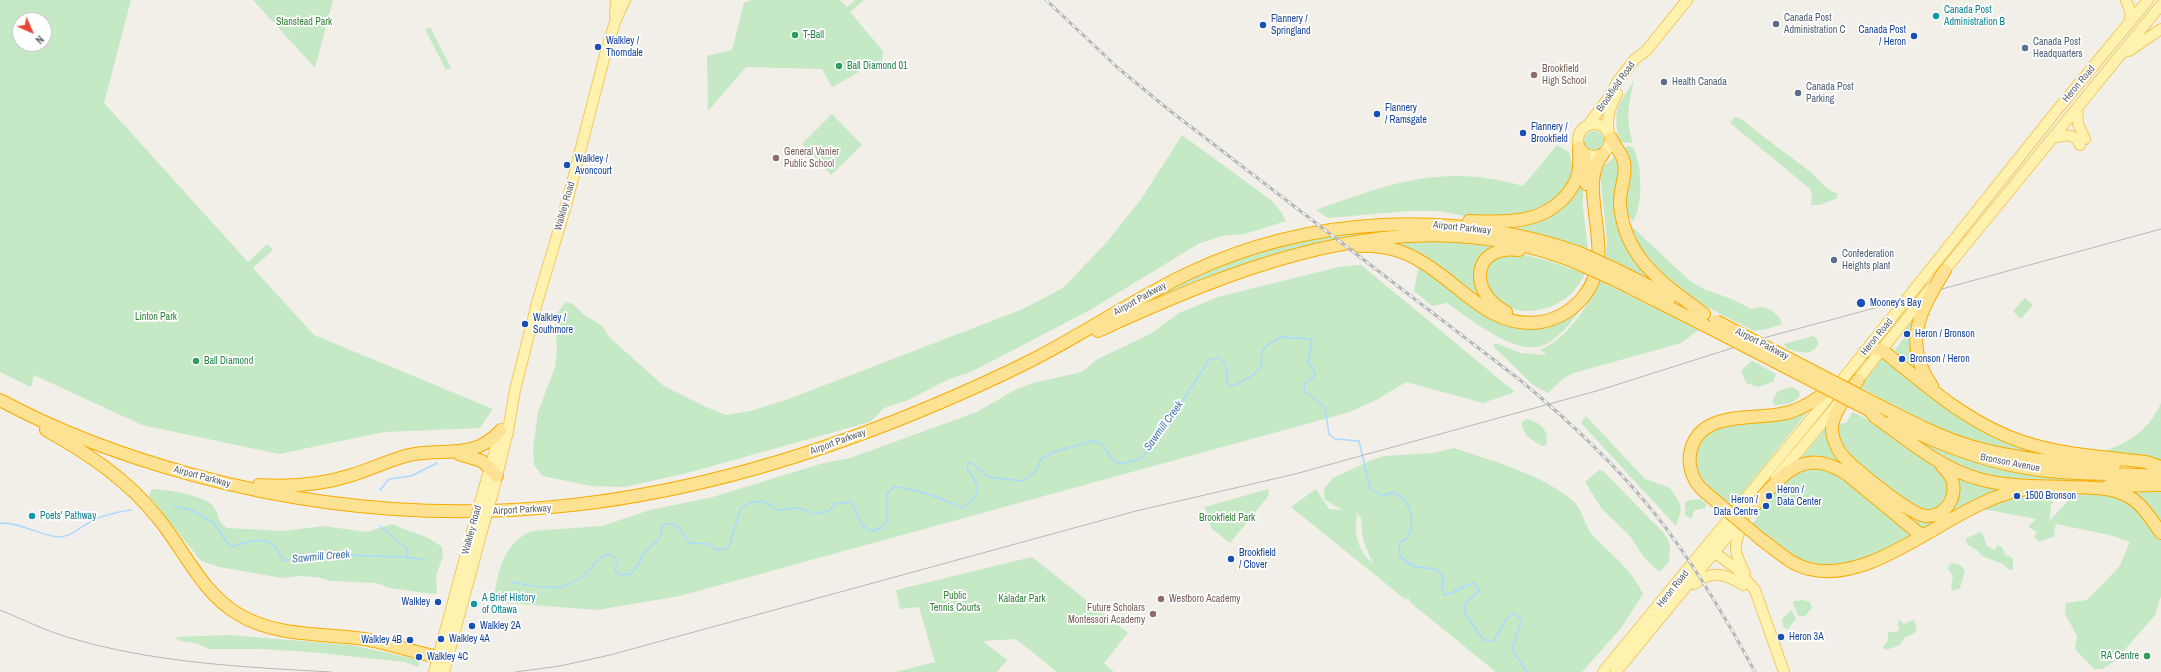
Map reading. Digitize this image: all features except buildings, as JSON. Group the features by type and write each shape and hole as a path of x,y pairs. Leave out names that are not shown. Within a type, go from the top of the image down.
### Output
{"highway":[{"path":"1610,136 1624,161 1620,206 1623,221 1633,246 1654,276 1704,314"},
{"path":"1372,225 1409,221 1510,222 1536,217 1555,207 1573,185 1578,171 1582,150"},
{"path":"1576,257 1523,251 1502,250 1495,252 1486,259 1480,270 1480,280 1483,292 1491,302 1507,313 1518,316 1533,316 1554,310 1569,301 1579,292 1588,276 1593,253 1586,194 1587,169 1582,150"},
{"path":"1322,249 1364,245 1400,252 1426,264 1480,305 1496,315 1522,323 1547,321 1559,316 1576,305 1585,296 1595,278 1600,255 1594,185 1596,165 1603,154"},
{"name":"Airport Parkway","path":"1037,357 1165,285 1216,261 1257,246 1287,238 1341,228 1372,225 1426,225 1476,228 1521,236 1576,257 1704,314 1713,324"},
{"name":"Airport Parkway","path":"0,401 33,417 89,440 158,465 267,493 363,507 454,512 526,510 572,506 630,498 707,482 812,452 946,400 1037,357 1207,283 1256,267 1334,245 1372,238 1444,235 1483,238 1576,257"},
{"path":"1941,398 1929,382 1921,366 1916,339 1920,315 1945,270"},
{"name":"Airport Parkway","path":"1614,274 1873,407"},
{"path":"1865,352 1873,348 1882,350 1941,398 1981,424 2024,442 2051,450 2146,462 2161,467"},
{"path":"1858,380 1839,410 1833,424 1835,442 1846,459 1912,512 1928,516 1944,510 1952,498 1952,479 1940,463"},
{"path":"1840,382 1810,403 1790,412 1773,416 1723,420 1712,424 1702,431 1694,441 1689,460 1693,477 1705,492 1762,540 1800,566 1809,569 1837,571 1851,569 1875,561 1998,496 2022,490 2053,487"},
{"path":"0,401 112,472 151,509 185,553 216,598 233,612 252,622 276,629 367,640 441,664"},
{"path":"1873,407 1875,417 1940,463 1963,474 1985,481 2053,487 2161,485"},
{"name":"Bronson Avenue","path":"1873,407 1969,446 2005,455 2065,463 2161,467"},
{"name":"Bronson Avenue","path":"1873,407 1939,444 1999,462 2052,471 2161,476"},
{"path":"456,453 483,446 500,431"},
{"path":"158,465 247,483 291,486 333,480 408,455 432,452 456,453 477,459 493,471"},
{"path":"1750,510 1794,468 1809,462 1824,462 1836,467 1848,475 1922,536"},
{"path":"2085,487 2112,490 2129,497 2146,511 2161,533"}],"main road":[{"name":"Walkley Road","path":"615,22 616,0"},
{"name":"Walkley Road","path":"441,664 443,638 461,592 615,22 625,0"},
{"name":"Brookfield Road","path":"1588,126 1607,100 1618,81 1635,59 1646,51 1687,0"},
{"path":"2126,0 2131,13 2128,24"},
{"path":"2147,0 2160,9"},
{"name":"Heron Road","path":"1603,672 1865,352 2058,109 2147,0"},
{"name":"Heron Road","path":"1616,672 1858,380 2015,184 2160,9"},
{"path":"2111,67 2142,40 2161,29"},
{"name":"Brookfield Road","path":"1610,136 1607,123 1610,110 1626,81 1641,63 1646,51"},
{"path":"2053,138 2069,135 2083,142 2078,124 2077,108"},
{"path":"2015,184 2025,166 2056,124 2058,109"},
{"path":"1601,125 1610,136 1609,147 1603,154 1595,157 1582,150 1578,140 1580,133 1588,126 1601,125"},
{"name":"Walkley Road","path":"493,471 500,431 515,390"},
{"path":"1750,510 1737,535 1734,548 1747,585 1767,625 1784,672"},
{"path":"1705,549 1732,574 1747,585"},
{"path":"1675,601 1696,582 1712,574 1725,575 1747,585"},
{"name":"Walkley Road","path":"441,664 454,639 461,592"}],"green space":[{"name":"Linton Park","path":"0,0 131,0 104,103 248,262 267,244 273,250 253,268 314,335 493,409 480,428 384,432 279,454 142,425 34,375 31,387 0,372"},
{"name":"Stanstead Park","path":"253,0 333,0 315,68"},
{"path":"752,0 840,0 847,7 855,0 864,0 850,12 883,51 881,71 859,70 859,72 832,87 822,69 746,67 708,111 707,56 732,50 744,3"},
{"path":"430,27 451,68 446,70 425,29"},
{"path":"1634,81 1629,104 1628,119 1633,143 1620,142 1616,116 1620,103"},
{"path":"832,114 862,145 831,175 802,144"},
{"path":"1735,117 1740,118 1813,174 1827,188 1837,193 1837,198 1820,205 1811,205 1812,193 1809,188 1730,123"},
{"path":"1594,131 1601,134 1604,141 1601,148 1594,151 1587,148 1584,141 1587,134"},
{"path":"1182,135 1272,201 1282,213 1286,221 1245,234 1222,236 1198,244 1090,310 971,372 949,379 906,401 884,408 870,422 687,473 625,487 591,486 543,476 534,465 533,449 538,412 555,367 557,351 555,320 557,313 566,302 573,304 583,314 602,326 610,338 664,386 706,407 726,415 750,411 786,400 1023,309 1063,288 1106,243 1142,198"},
{"path":"1557,145 1569,152 1573,170 1572,182 1544,208 1513,217 1470,217 1438,211 1408,211 1328,218 1316,210 1393,184 1442,176 1467,176 1494,179 1523,186"},
{"path":"1628,146 1632,147 1636,153 1640,173 1639,206 1633,221 1626,215 1623,149"},
{"path":"1618,154 1621,160 1617,206 1653,278 1652,280 1606,257 1607,239 1600,174 1605,165"},
{"path":"1577,183 1583,184 1583,208 1588,249 1538,234 1499,226 1534,221"},
{"path":"1628,223 1690,281 1704,289 1734,300 1751,309 1760,307 1767,308 1777,315 1782,324 1767,329 1754,331 1699,303 1656,273 1639,247"},
{"path":"1344,231 1415,231 1173,292 1142,304 1155,295 1242,254"},
{"path":"1434,239 1501,245 1481,262 1491,305 1382,241"},
{"path":"1518,253 1549,261 1585,274 1573,292 1561,301 1539,310 1515,310 1505,306 1496,299 1489,289 1486,271 1488,265 1496,256"},
{"path":"1361,265 1515,392 1483,403 1406,382 1378,399 1350,412 680,596 597,610 493,602 503,560 514,543 522,536 532,531 602,526 650,510 713,497 820,464 850,458 977,412 1015,390 1033,383 1082,372 1096,360 1152,333 1179,313 1218,297 1339,267"},
{"path":"1419,265 1489,317 1509,326 1525,328 1591,295 1572,321 1554,339 1548,343 1536,347 1523,346 1509,342 1495,335 1447,303 1432,306 1414,291"},
{"path":"1600,281 1699,330 1681,343 1574,373 1565,377 1548,393 1533,385 1494,347 1494,344 1498,344 1521,353 1547,355 1540,350 1559,338 1576,321"},
{"path":"2025,298 2033,305 2021,319 2013,311"},
{"path":"1917,314 1918,372 1895,350 1909,331 1906,328"},
{"path":"1813,336 1817,339 1818,345 1811,351 1799,352 1790,350 1786,348 1784,344"},
{"path":"1883,357 1975,425 2086,457 2048,456 2003,450 1981,444 1939,428 1898,408 1859,386"},
{"path":"1753,361 1776,374 1773,382 1758,387 1746,383 1741,371"},
{"path":"1791,387 1798,390 1800,394 1796,400 1790,403 1775,405 1772,401 1778,391"},
{"path":"2161,403 2161,461 2100,452 2119,445 2136,435 2151,421"},
{"path":"1808,411 1732,506 1711,490 1700,478 1696,471 1695,456 1704,437 1715,427 1795,415"},
{"path":"1853,412 1889,433 1946,474 1950,496 1938,510 1915,510 1846,455 1841,448 1837,432 1839,424 1846,423"},
{"path":"1586,416 1645,479 1670,488 1679,502 1681,510 1676,526 1582,424 1582,421"},
{"path":"1526,419 1536,422 1543,428 1547,435 1546,445 1542,446 1526,434 1523,430 1522,422"},
{"path":"1830,423 1830,436 1905,510 1939,517 1957,477 2008,486 1925,529 1921,529 1866,486 1800,459"},
{"path":"1910,436 1934,447 1984,464 2158,483 2006,481 1957,468"},
{"path":"1454,448 1516,469 1547,483 1576,504 1594,537 1628,570 1634,578 1643,594 1621,628 1582,672 1496,672 1411,603 1408,597 1406,600 1291,507 1316,489 1329,509 1342,510 1324,499 1324,489 1333,478 1384,456 1433,453","holes":["1356,513 1361,518 1363,540 1373,564 1366,557 1358,542"]},
{"path":"1810,466 1842,474 1916,534 1875,558 1850,567 1804,563 1782,549 1752,524 1760,514 1757,512 1790,474"},
{"path":"1599,470 1603,471 1664,533 1670,547 1669,562 1659,572 1643,556 1630,536 1602,509 1585,482"},
{"path":"152,489 166,490 195,496 210,503 216,510 220,520 227,528 284,531 323,526 367,532 392,524 423,536 442,547 443,556 436,576 437,593 433,594 390,588 376,583 331,581 317,577 299,576 282,578 219,567 201,561 149,496"},
{"name":"Brookfield Park","path":"1268,489 1269,495 1230,543 1211,528 1205,507"},
{"path":"2161,489 2161,528 2131,493 2132,491"},
{"path":"2032,493 2056,494 2051,506 2050,520 2073,496 2073,494 2059,493 2111,493 2123,497 2145,516 2161,539 2161,596 2155,615 2114,662 2102,669 2094,669 2075,649 2077,636 2065,614 2066,603 2087,600 2119,567 2130,542 2110,535 2056,524 2054,531 2055,536 2039,542 2034,537 2037,532 2028,527 2036,519 1983,509 2006,498"},
{"path":"1700,499 1706,503 1705,508 1695,510 1691,519 1685,515 1685,503 1689,500"},
{"path":"1980,532 1982,533 1987,546 1994,550 1998,545 2002,547 2005,555 2013,558 2013,570 2009,570 2003,564 1982,556 1977,550 1968,545 1965,539"},
{"name":"Kaladar Park","path":"1032,557 1128,633 1104,663 1114,672 1057,672 1016,639 983,641 1007,660 997,672 896,672 935,662 919,607 900,609 896,590"},
{"path":"1952,563 1960,565 1965,570 1960,588 1953,591 1951,588 1953,575 1948,569 1949,565"},
{"path":"1803,600 1810,602 1812,608 1805,616 1798,616 1793,603 1794,601"},
{"path":"1790,611 1792,611 1796,619 1787,630 1783,626 1782,619"},
{"path":"1900,620 1904,624 1913,620 1916,626 1915,633 1905,637 1900,645 1886,650 1883,647 1888,640 1888,632 1896,632 1899,630 1898,621"},
{"path":"229,635 351,645 420,660 418,667 405,662 310,652 260,649 209,649 196,643 180,641 174,637"}],"waterway":[{"name":"Sawmill Creek","path":"512,582 541,587 560,587 578,580 598,560 609,554 618,560 615,571 620,575 631,574 640,562 642,555 659,539 663,525 668,524 675,525 679,528 689,543 709,544 716,550 727,549 731,541 740,509 758,501 767,503 776,510 798,508 813,514 829,511 835,504 851,502 863,526 873,531 881,528 887,521 887,494 894,487 929,494 963,508 974,499 977,490 975,481 967,469 968,463 973,464 988,477 1022,481 1035,472 1041,459 1053,452 1093,441 1101,443 1113,460 1122,464 1141,458 1155,443 1209,360 1218,357 1224,362 1227,383 1234,386 1255,374 1262,364 1261,358 1263,350 1271,343 1280,337 1305,338 1312,340 1308,362 1315,372 1315,375 1304,385 1305,392 1325,407 1329,434 1335,439 1359,441 1370,488 1381,495 1387,495 1394,492 1405,501 1411,513 1412,519 1410,532 1407,539 1400,542 1399,551 1401,558 1415,567 1437,569 1443,577 1442,589 1444,595 1475,583 1479,591 1464,605 1465,614 1484,640 1493,641 1507,618 1514,613 1522,620 1512,649 1527,672"},
{"path":"380,490 389,479 411,476 437,463"},
{"name":"Sawmill Creek","path":"173,506 191,510 214,523 230,547 251,541 268,541 276,548 284,561 295,558 340,555 400,557 424,560"},
{"name":"Sawmill Creek","path":"0,523 8,523 50,536 62,537 71,534 100,517 131,510"},
{"path":"380,526 407,549 407,555"}],"tram line":[{"path":"1942,289 2161,229"},
{"path":"515,672 560,666 610,655 1136,511 1295,474 1600,390 1767,337 1886,305"},
{"path":"0,610 41,628 67,637 132,653 231,666 331,672"}],"railway":[{"path":"1046,0 1118,68 1169,110 1520,380 1573,426 1622,475 1667,529 1707,589 1755,672"}],"place":[{"name":"Canada Post Administration B","path":"1936,16"},
{"name":"Canada Post Administration C","path":"1776,24"},
{"name":"Flannery / Springland","path":"1263,25"},
{"name":"T-Ball","path":"795,35"},
{"name":"Canada Post / Heron","path":"1914,36"},
{"name":"Walkley / Thorndale","path":"598,47"},
{"name":"Canada Post Headquarters","path":"2025,48"},
{"name":"Ball Diamond 01","path":"839,66"},
{"name":"Brookfield High School","path":"1534,75"},
{"name":"Health Canada","path":"1664,82"},
{"name":"Canada Post Parking","path":"1798,93"},
{"name":"Flannery / Ramsgate","path":"1377,114"},
{"name":"Flannery / Brookfield","path":"1523,133"},
{"name":"General Vanier Public School","path":"776,158"},
{"name":"Walkley / Avoncourt","path":"567,165"},
{"name":"Confederation Heights plant","path":"1834,260"},
{"name":"Mooney's Bay","path":"1861,303"},
{"name":"Walkley / Southmore","path":"525,324"},
{"name":"Heron / Bronson","path":"1907,334"},
{"name":"Bronson / Heron","path":"1902,359"},
{"name":"Ball Diamond","path":"196,361"},
{"name":"Heron / Data Center","path":"1769,496"},
{"name":"1500 Bronson","path":"2017,496"},
{"name":"Heron / Data Centre","path":"1766,506"},
{"name":"Poets' Pathway","path":"32,516"},
{"name":"Brookfield / Clover","path":"1231,559"},
{"name":"Westboro Academy","path":"1161,599"},
{"name":"Walkley","path":"438,602"},
{"name":"A Brief History of Ottawa","path":"474,604"},
{"name":"Future Scholars Montessori Academy","path":"1153,614"},
{"name":"Walkley 2A","path":"472,626"},
{"name":"Heron 3A","path":"1781,637"},
{"name":"Walkley 4A","path":"441,639"},
{"name":"Walkley 4B","path":"410,640"},
{"name":"RA Centre","path":"2147,656"},
{"name":"Walkley 4C","path":"419,657"}],"park label":[{"name":"Public Tennis Courts","path":"955,602"}]}
